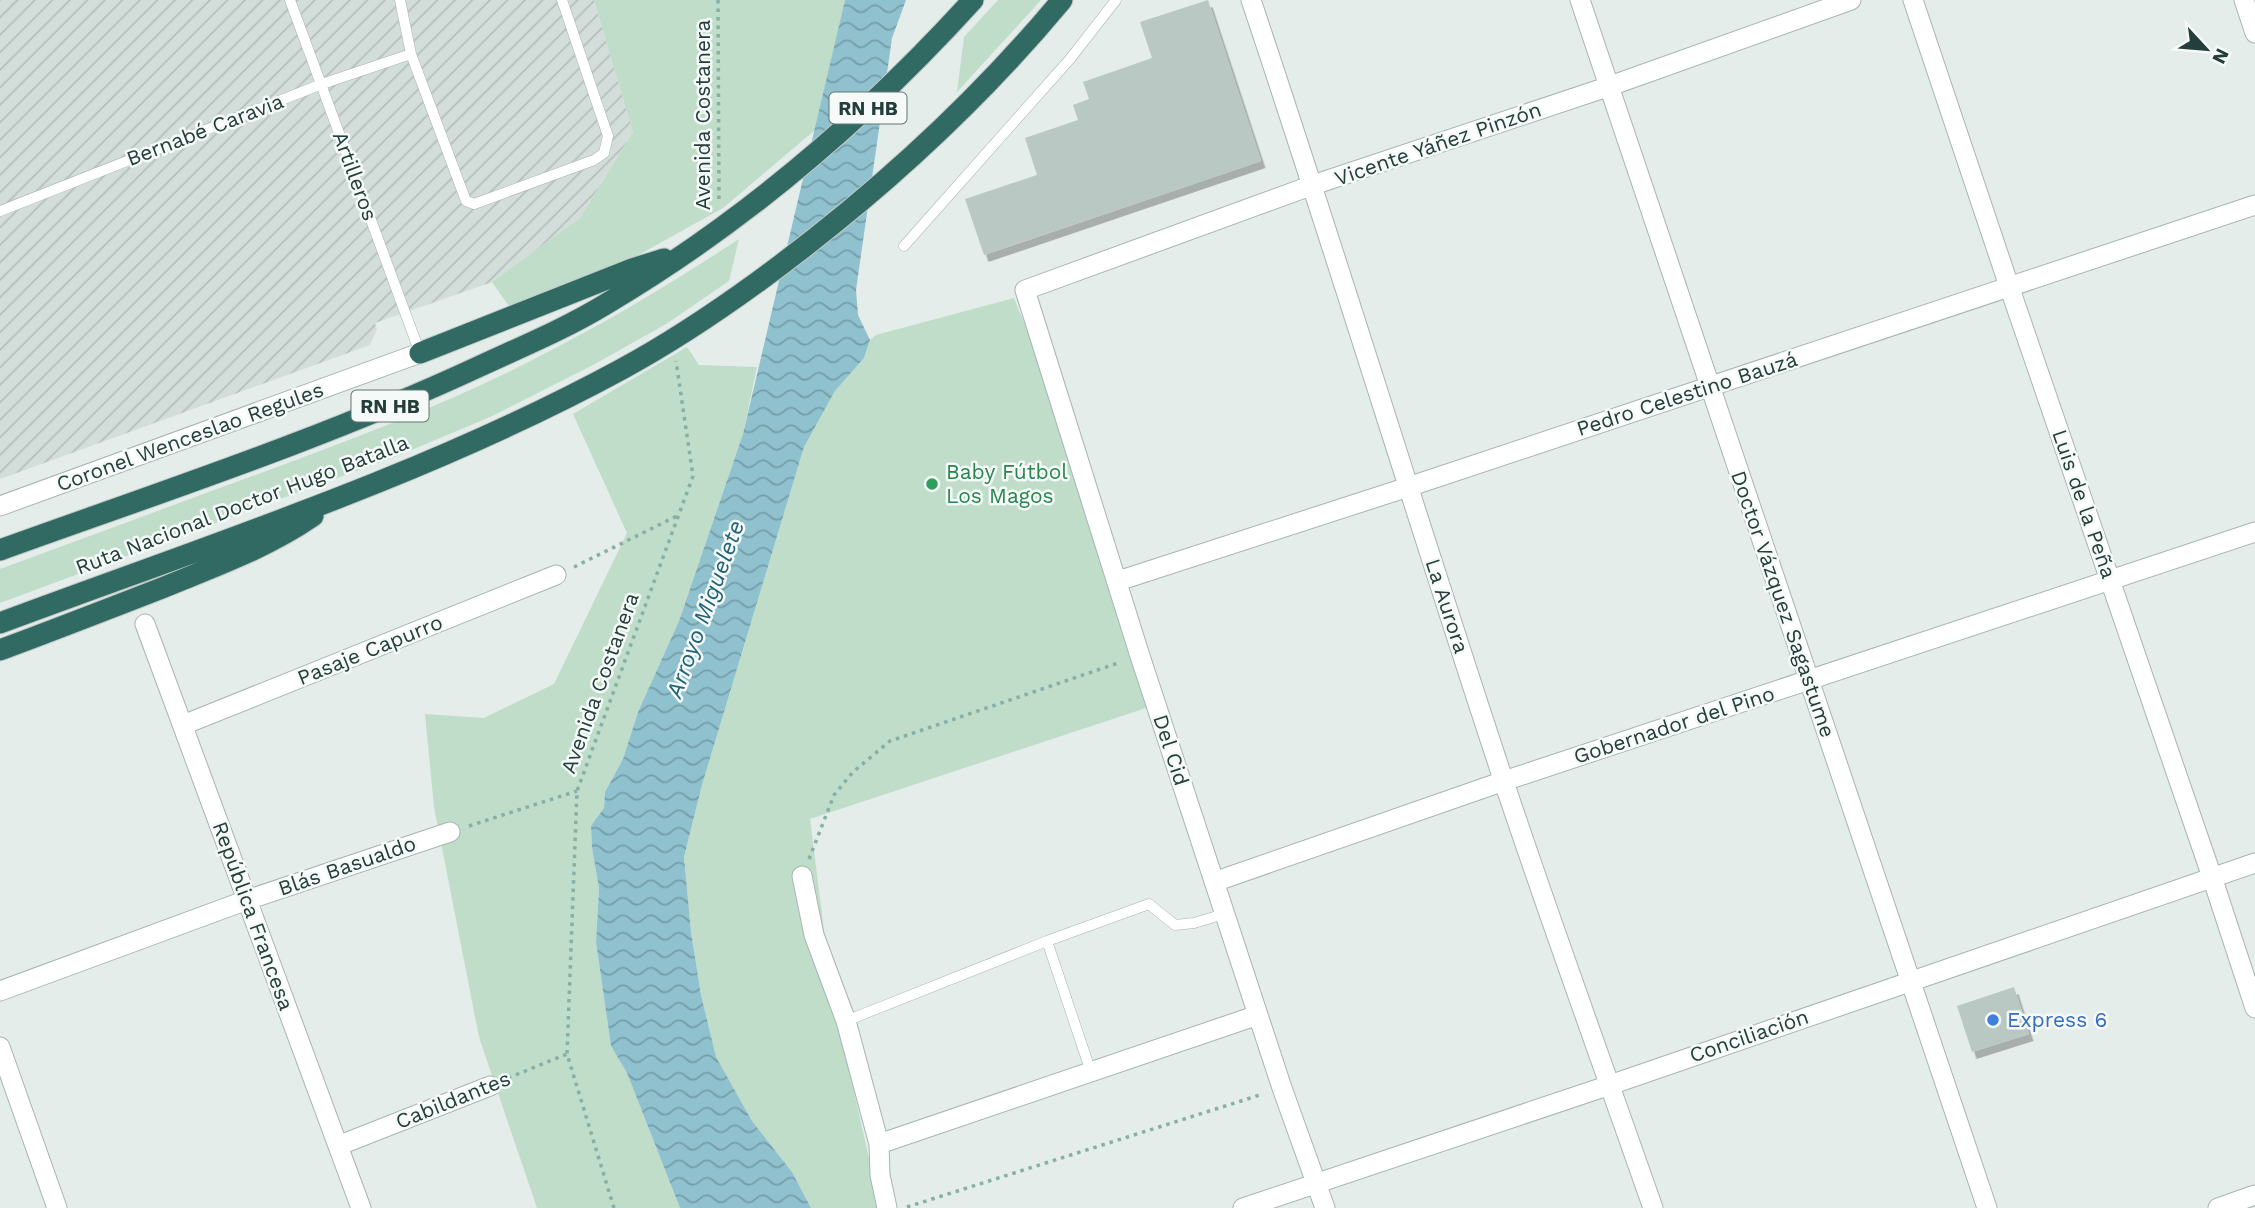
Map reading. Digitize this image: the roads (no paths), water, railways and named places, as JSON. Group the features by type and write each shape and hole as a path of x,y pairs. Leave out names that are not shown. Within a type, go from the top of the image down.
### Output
{"highway":[{"name":"Ruta Nacional Doctor Hugo Batalla","path":"0,550 269,453 405,399 554,332 605,305 719,229 808,162 899,79 973,0"},
{"name":"Ruta Nacional Doctor Hugo Batalla","path":"0,623 338,498 510,425 591,385 673,339 812,243 872,194 974,100 1062,0"},
{"path":"420,353 632,269 683,254"},
{"path":"0,650 253,550 296,528 338,498"}],"street":[{"name":"La Aurora","path":"1251,0 1504,781 1653,1208"},
{"name":"Doctor Vázquez Sagastume","path":"1580,0 1987,1208"},
{"name":"Vicente Yáñez Pinzón","path":"1025,290 1313,185 1610,86 1851,0"},
{"name":"Luis de la Peña","path":"1913,0 2008,286 2213,877 2255,1008"},
{"path":"2244,0 2255,33"},
{"name":"Pedro Celestino Bauzá","path":"1118,581 2255,205"},
{"name":"Del Cid","path":"1025,290 1213,882 1325,1208"},
{"name":"Coronel Wenceslao Regules","path":"0,506 420,353"},
{"name":"Gobernador del Pino","path":"1213,882 1504,781 2255,532"},
{"name":"Pasaje Capurro","path":"183,725 556,575"},
{"name":"República Francesa","path":"145,624 340,1145 361,1208"},
{"name":"Blás Basualdo","path":"0,990 247,900 450,832"},
{"name":"Conciliación","path":"1243,1208 2255,863"},
{"path":"802,876 814,935 846,1021 879,1144 880,1175 887,1208"},
{"path":"879,1144 1258,1015"},
{"path":"0,1047 57,1208"},
{"name":"Cabildantes","path":"340,1145 490,1086"},
{"path":"2218,1208 2255,1195"}],"lane":[{"name":"Artilleros","path":"290,0 420,353"},
{"path":"400,0 411,54 466,201 474,204 594,160 604,153 608,136 562,0"},
{"path":"904,246 1070,59 1116,0"},
{"name":"Bernabé Caravia","path":"1,209 322,84 411,54"},
{"path":"846,1021 1047,941 1149,904 1175,925 1194,923 1224,914"},
{"path":"1047,941 1091,1072"}],"water":[{"name":"Arroyo Miguelete","path":"845,0 906,0 892,38 856,290 858,315 870,340 864,358 835,391 804,447 702,785 684,857 691,932 701,995 716,1057 752,1121 792,1172 811,1208 680,1208 627,1073 611,1046 596,942 599,888 591,826 604,808 605,792 623,759 638,712 679,621 743,434"}],"place":[{"name":"Baby Fútbol Los Magos","path":"932,484"},
{"name":"Express 6","path":"1993,1020"}]}
